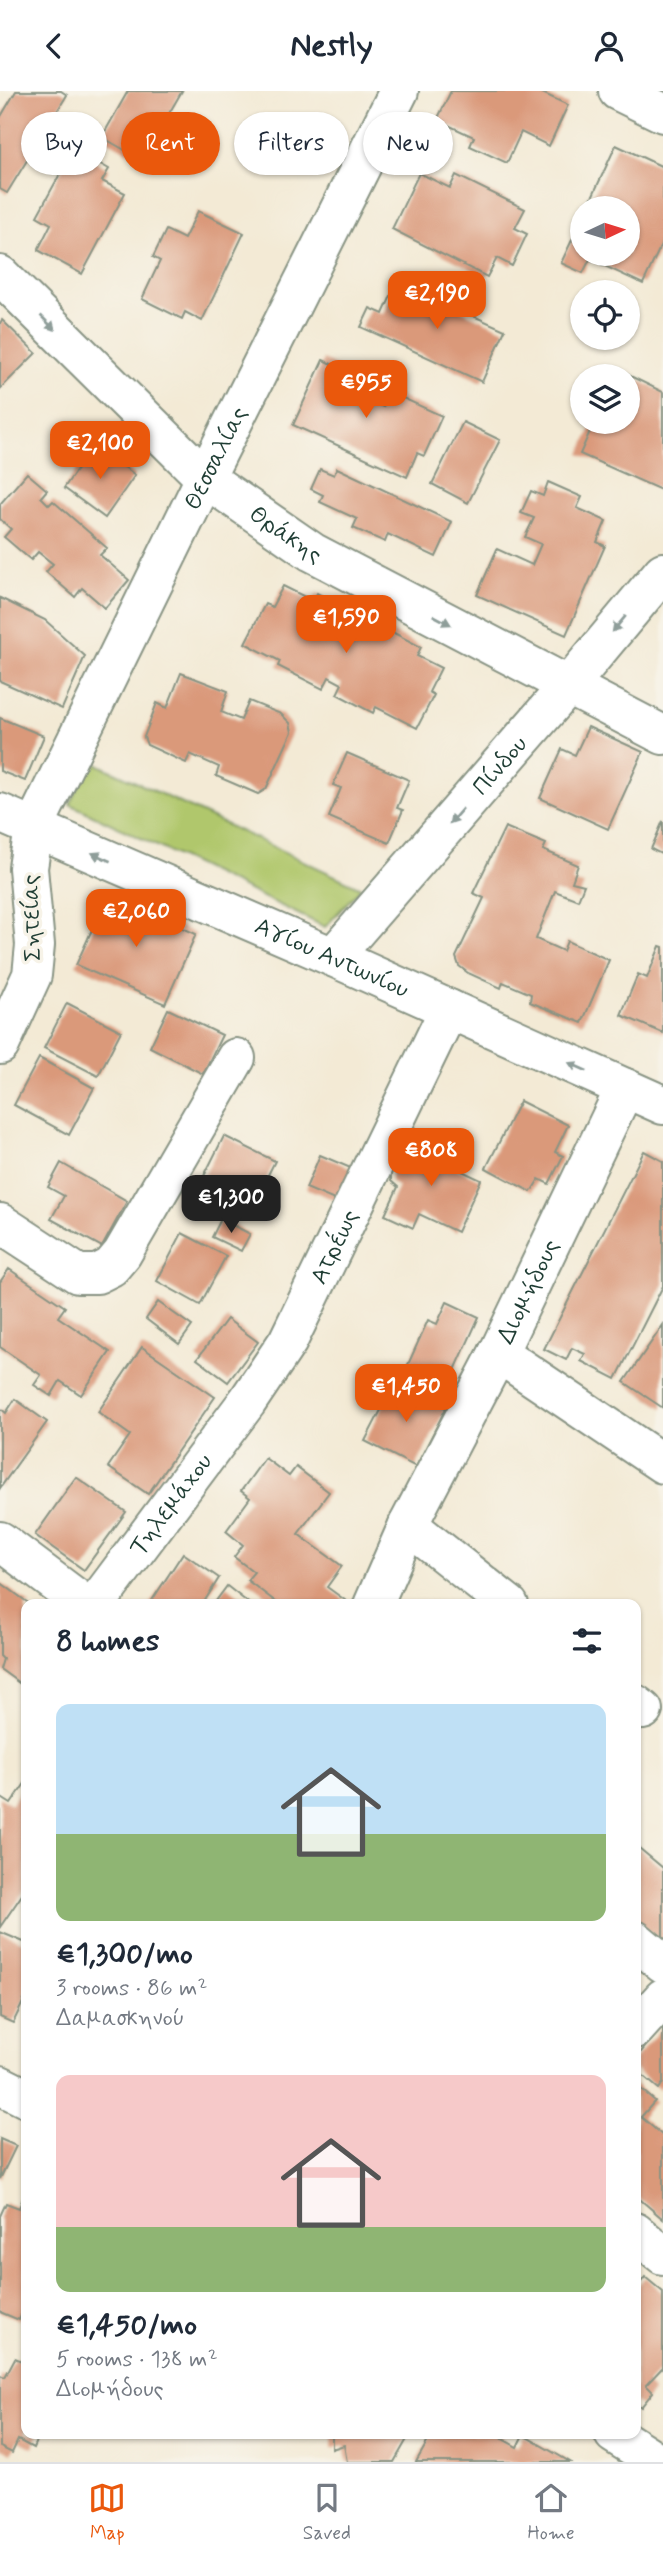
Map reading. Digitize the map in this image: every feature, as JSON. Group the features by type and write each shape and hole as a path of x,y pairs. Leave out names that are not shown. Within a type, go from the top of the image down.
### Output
{"street":[{"name":"Θεσσαλίας","path":"17,820 205,478 400,91"},
{"path":"618,91 663,113"},
{"name":"Θράκης","path":"0,275 205,478 313,552 663,736"},
{"name":"Πίνδου","path":"333,957 663,572"},
{"name":"Αγίου Αντωνίου","path":"17,820 333,957 663,1105"},
{"name":"Σητείας","path":"0,1045 32,975 34,945 28,868 17,820"},
{"name":"Ατρέως","path":"247,1402 288,1341 449,1009"},
{"path":"0,1223 78,1274 97,1274 111,1267 122,1254 236,1058"},
{"name":"Διομήδους","path":"376,1599 408,1525 498,1353 625,1088"},
{"path":"498,1353 663,1464"},
{"name":"Τηλεμάχου","path":"99,1599 247,1402"},
{"path":"408,1525 501,1599"},
{"path":"0,1541 77,1599"},
{"path":"641,1945 663,1963"},
{"path":"641,2022 663,1998"},
{"path":"0,2085 21,2096"},
{"path":"641,2237 663,2255"},
{"path":"600,2462 639,2443"}],"green space":[{"path":"91,761 361,888 325,927 70,804"}],"building":[{"path":"16,91 61,91 67,95 57,112 21,112 21,170 7,193 0,189 0,118"},
{"path":"128,91 182,91 170,112 121,112 121,148 107,140 107,128"},
{"path":"451,91 538,91 568,105 549,146 521,132 507,163 470,146 474,137 453,127 453,112 441,112"},
{"path":"616,145 663,167 663,241 643,284 640,280 605,266 640,266 640,196 593,196"},
{"path":"59,175 106,175 102,181 125,193 82,274 38,250 51,224 37,216"},
{"path":"418,175 450,188 456,175 525,209 515,228 527,234 512,266 497,258 487,277 392,229"},
{"path":"198,211 244,233 202,321 185,312 182,319 142,299 160,261 153,257 166,230 184,239"},
{"path":"570,244 570,266 586,266 583,273 561,263"},
{"path":"397,282 505,330 482,382 361,327 370,308 383,314"},
{"path":"2,320 36,353 0,389 0,323"},
{"path":"323,360 379,386 372,402 383,407 390,392 442,416 424,456 417,453 407,477 293,425"},
{"path":"640,381 663,392 663,491 580,454 589,434 640,434"},
{"path":"463,422 500,440 468,503 432,484"},
{"path":"94,445 135,475 105,518 64,488"},
{"path":"337,468 452,522 436,557 388,534 385,542 353,528 357,519 320,502 323,495 311,489 320,469 334,475"},
{"path":"27,473 47,490 41,497 49,505 53,501 107,548 100,555 129,580 105,608 82,588 75,597 46,572 53,564 38,552 31,560 4,537 11,529 0,519 0,504"},
{"path":"548,482 582,497 577,508 606,521 597,542 605,546 566,635 477,595 497,549 532,565 541,544 525,537 534,518 521,513 531,491 543,496"},
{"path":"283,586 313,601 317,593 421,647 417,656 441,668 429,692 434,695 417,728 376,707 373,713 337,694 342,684 329,677 323,689 278,666 280,661 245,643 265,604 272,607"},
{"path":"0,598 45,620 85,656 62,709 0,681"},
{"path":"181,673 228,691 221,712 241,720 249,701 281,714 290,723 292,732 266,789 258,794 216,776 219,767 190,754 186,763 147,745 144,737 157,703 167,708"},
{"path":"0,718 44,736 25,781 0,771"},
{"path":"588,727 643,752 608,829 540,798 562,749 575,755"},
{"path":"347,753 409,780 397,808 403,810 389,843 329,817 341,788 333,785"},
{"path":"663,821 663,855 651,849"},
{"path":"505,827 546,844 543,850 578,865 572,882 584,885 578,900 555,891 536,939 563,951 567,941 609,960 582,1023 530,1002 531,994 503,982 501,988 459,966 456,957 484,898 473,893"},
{"path":"108,894 196,934 165,1004 76,965"},
{"path":"660,946 663,947 663,1033 621,1015 638,974 647,978"},
{"path":"67,1003 121,1031 98,1076 44,1048"},
{"path":"168,1009 222,1035 203,1074 150,1047"},
{"path":"39,1058 94,1088 69,1135 14,1105"},
{"path":"520,1101 568,1125 555,1152 563,1156 549,1184 539,1179 531,1192 486,1168"},
{"path":"224,1136 275,1161 250,1211 199,1186"},
{"path":"419,1136 450,1151 445,1163 481,1180 457,1232 419,1214 413,1228 385,1215 398,1187 391,1181 391,1170 397,1165 406,1166"},
{"path":"644,1151 663,1161 663,1286 616,1379 581,1361 585,1354 572,1348 566,1360 544,1349"},
{"path":"320,1155 353,1169 339,1202 306,1188"},
{"path":"61,1163 127,1201 102,1247 51,1219 64,1196 48,1187"},
{"path":"221,1219 250,1234 241,1251 212,1237"},
{"path":"182,1233 226,1256 200,1305 157,1281"},
{"path":"9,1269 65,1307 58,1317 110,1352 81,1395 60,1381 51,1396 34,1385 41,1375 0,1347 0,1282"},
{"path":"158,1302 192,1326 179,1344 146,1319"},
{"path":"447,1302 479,1317 447,1388 406,1369 428,1320 437,1324"},
{"path":"227,1319 258,1342 228,1382 197,1359"},
{"path":"663,1325 663,1408 624,1382"},
{"path":"142,1347 215,1397 148,1494 108,1467 130,1435 98,1412"},
{"path":"396,1381 446,1408 416,1467 365,1441"},
{"path":"15,1399 47,1422 0,1488 0,1408 6,1413"},
{"path":"265,1458 289,1476 296,1467 329,1492 298,1534 342,1566 327,1587 344,1599 272,1599 247,1580 254,1572 234,1557 243,1545 226,1531 250,1498 241,1491"},
{"path":"76,1477 126,1512 84,1570 35,1535"},
{"path":"183,1553 219,1578 206,1599 153,1599"},
{"path":"0,1582 23,1599 21,1684 0,1669 3,1659 0,1656"},
{"path":"227,1586 243,1599 217,1599"},
{"path":"21,1789 21,1896 0,1927 0,1797 11,1804"},
{"path":"641,1850 663,1868 663,1943 641,1924"},
{"path":"0,1932 21,1941 21,2006 13,2023 0,2017"},
{"path":"663,2026 663,2083 659,2089 641,2074 641,2052"},
{"path":"641,2089 655,2101 641,2117"},
{"path":"641,2117 663,2136 663,2219 641,2200"},
{"path":"0,2139 16,2146 0,2179"},
{"path":"6,2203 19,2208 21,2203 19,2320 0,2312 0,2216"},
{"path":"645,2277 663,2292 663,2367 646,2385 653,2392 641,2407 641,2282"},
{"path":"15,2358 21,2361 21,2439 37,2439 33,2448 18,2440 12,2453 0,2447 0,2375 5,2377"},
{"path":"332,2439 407,2439 394,2462 347,2462 344,2445 332,2449"},
{"path":"429,2439 503,2439 517,2447 521,2439 530,2439 570,2462 416,2462"}]}
